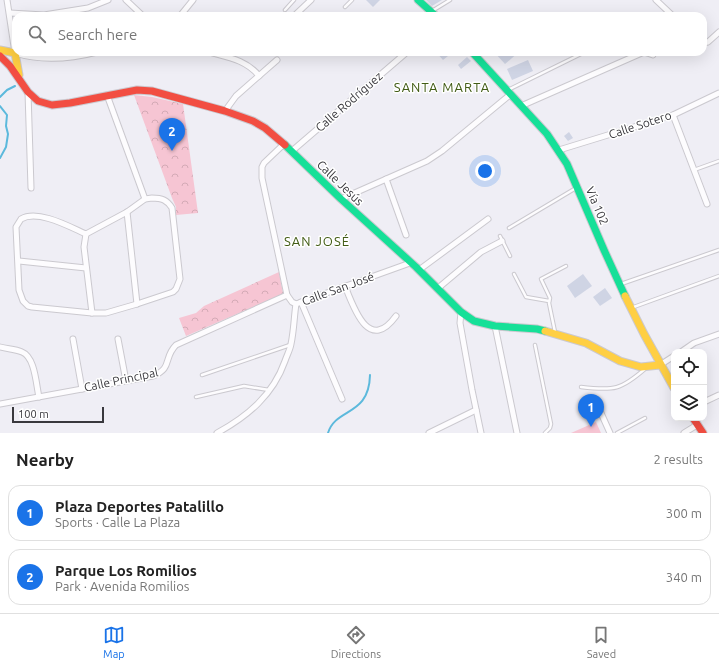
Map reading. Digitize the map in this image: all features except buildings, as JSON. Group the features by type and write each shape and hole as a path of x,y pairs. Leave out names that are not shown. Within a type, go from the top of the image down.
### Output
{"street":[{"path":"7,0 12,29"},
{"path":"63,12 88,8 108,0"},
{"path":"126,0 139,12"},
{"path":"183,12 193,0"},
{"path":"298,12 311,0"},
{"path":"418,0 431,12"},
{"path":"656,0 669,12"},
{"path":"707,42 719,32"},
{"path":"0,50 12,52"},
{"name":"Calle Jesús","path":"0,56 10,66 28,92 38,101 52,105 137,90 152,91 225,111 253,121 265,128 284,144 341,199 419,270 461,312 474,321 496,326 555,332 586,343 620,361 641,367 660,365"},
{"path":"15,56 20,81"},
{"path":"25,56 44,58 77,56"},
{"path":"223,56 249,66 259,76"},
{"name":"Calle Rodríguez","path":"292,152 402,56"},
{"name":"Vía 102","path":"477,56 547,134 559,150 567,164 576,188 630,309 672,385"},
{"path":"521,106 635,56"},
{"path":"225,111 236,96 277,60"},
{"path":"28,92 31,188"},
{"path":"341,199 427,161 442,151 509,92"},
{"name":"Calle Sotero","path":"559,150 673,115 719,93"},
{"path":"107,95 145,199"},
{"path":"673,115 707,204"},
{"name":"Calle San José","path":"284,144 264,163 262,172 287,295 292,302 298,303 410,263"},
{"path":"386,180 406,235"},
{"path":"160,198 168,203 172,208 180,273 180,279 176,289 169,294 106,313 92,313 28,306 23,301 19,290 19,261 16,227 21,219 29,216 50,219 62,222 86,234 127,212 145,199 160,198"},
{"path":"127,212 138,304"},
{"path":"419,270 488,220"},
{"path":"86,234 84,247 92,313"},
{"path":"437,289 481,252 501,238"},
{"path":"19,261 86,268"},
{"path":"345,286 356,313 365,325 371,328 382,329 387,327 396,316"},
{"name":"Calle Principal","path":"0,404 153,376 164,371 169,353 176,345 287,295"},
{"path":"217,433 254,408 270,391 282,370 291,345 298,303"},
{"path":"298,303 342,399"},
{"path":"461,312 460,323 481,433"},
{"path":"496,326 517,433"},
{"path":"685,349 694,343 719,334"},
{"path":"72,339 82,389"},
{"path":"118,339 126,381"},
{"path":"0,347 22,352 27,356 32,363 39,397"},
{"path":"660,365 671,358"},
{"path":"707,401 719,395"},
{"path":"429,433 476,410"},
{"path":"591,417 601,413 610,433"},
{"path":"695,421 703,433"},
{"path":"684,433 697,425"}],"lane":[{"path":"285,10 294,0"},
{"path":"345,6 352,0"},
{"path":"435,12 450,0"},
{"path":"509,92 577,56"},
{"path":"694,170 719,161"},
{"path":"509,228 576,188"},
{"path":"501,238 510,256"},
{"path":"619,285 719,250"},
{"path":"555,332 549,294 541,279 566,266"},
{"path":"514,274 526,297 549,301"},
{"path":"630,309 719,276"},
{"path":"202,375 291,345"},
{"path":"534,345 551,424 550,428 545,433"},
{"path":"581,387 614,389 623,386 648,366"},
{"path":"196,397 244,386 270,391"},
{"path":"617,433 645,418"}],"green space":[{"path":"134,95 152,97 183,104 198,213 176,215 176,207"},
{"path":"279,272 283,293 281,295 186,336 179,318 196,313 204,306"},
{"path":"596,422 601,433 571,433"}],"waterway":[{"path":"0,97 7,90 15,86"},
{"path":"0,106 7,115 6,126 8,134 6,147 0,158"},
{"path":"328,433 332,425 338,419 352,410 364,398 368,388 370,375"}],"traffic: fast":[{"path":"418,0 432,12"},
{"path":"476,56 547,134 567,164 625,296"},
{"path":"285,145 341,199 416,267 461,312 474,321 495,326 545,331"}],"traffic: slow":[{"path":"0,50 12,52"},
{"path":"16,56 19,75"},
{"path":"625,296 672,385"},
{"path":"545,331 586,343 620,361 641,367 660,365"}],"traffic: jam":[{"path":"0,56 10,66 28,92 38,101 52,105 137,90 152,91 225,111 253,121 265,128 285,145"},
{"path":"695,421 703,433"}],"place":[{"name":"Parque Los Romilios","path":"172,151"},
{"name":"Plaza Deportes Patalillo","path":"591,427"}],"district":[{"name":"SANTA MARTA","path":"442,87"},
{"name":"SAN JOSÉ","path":"317,241"}]}
